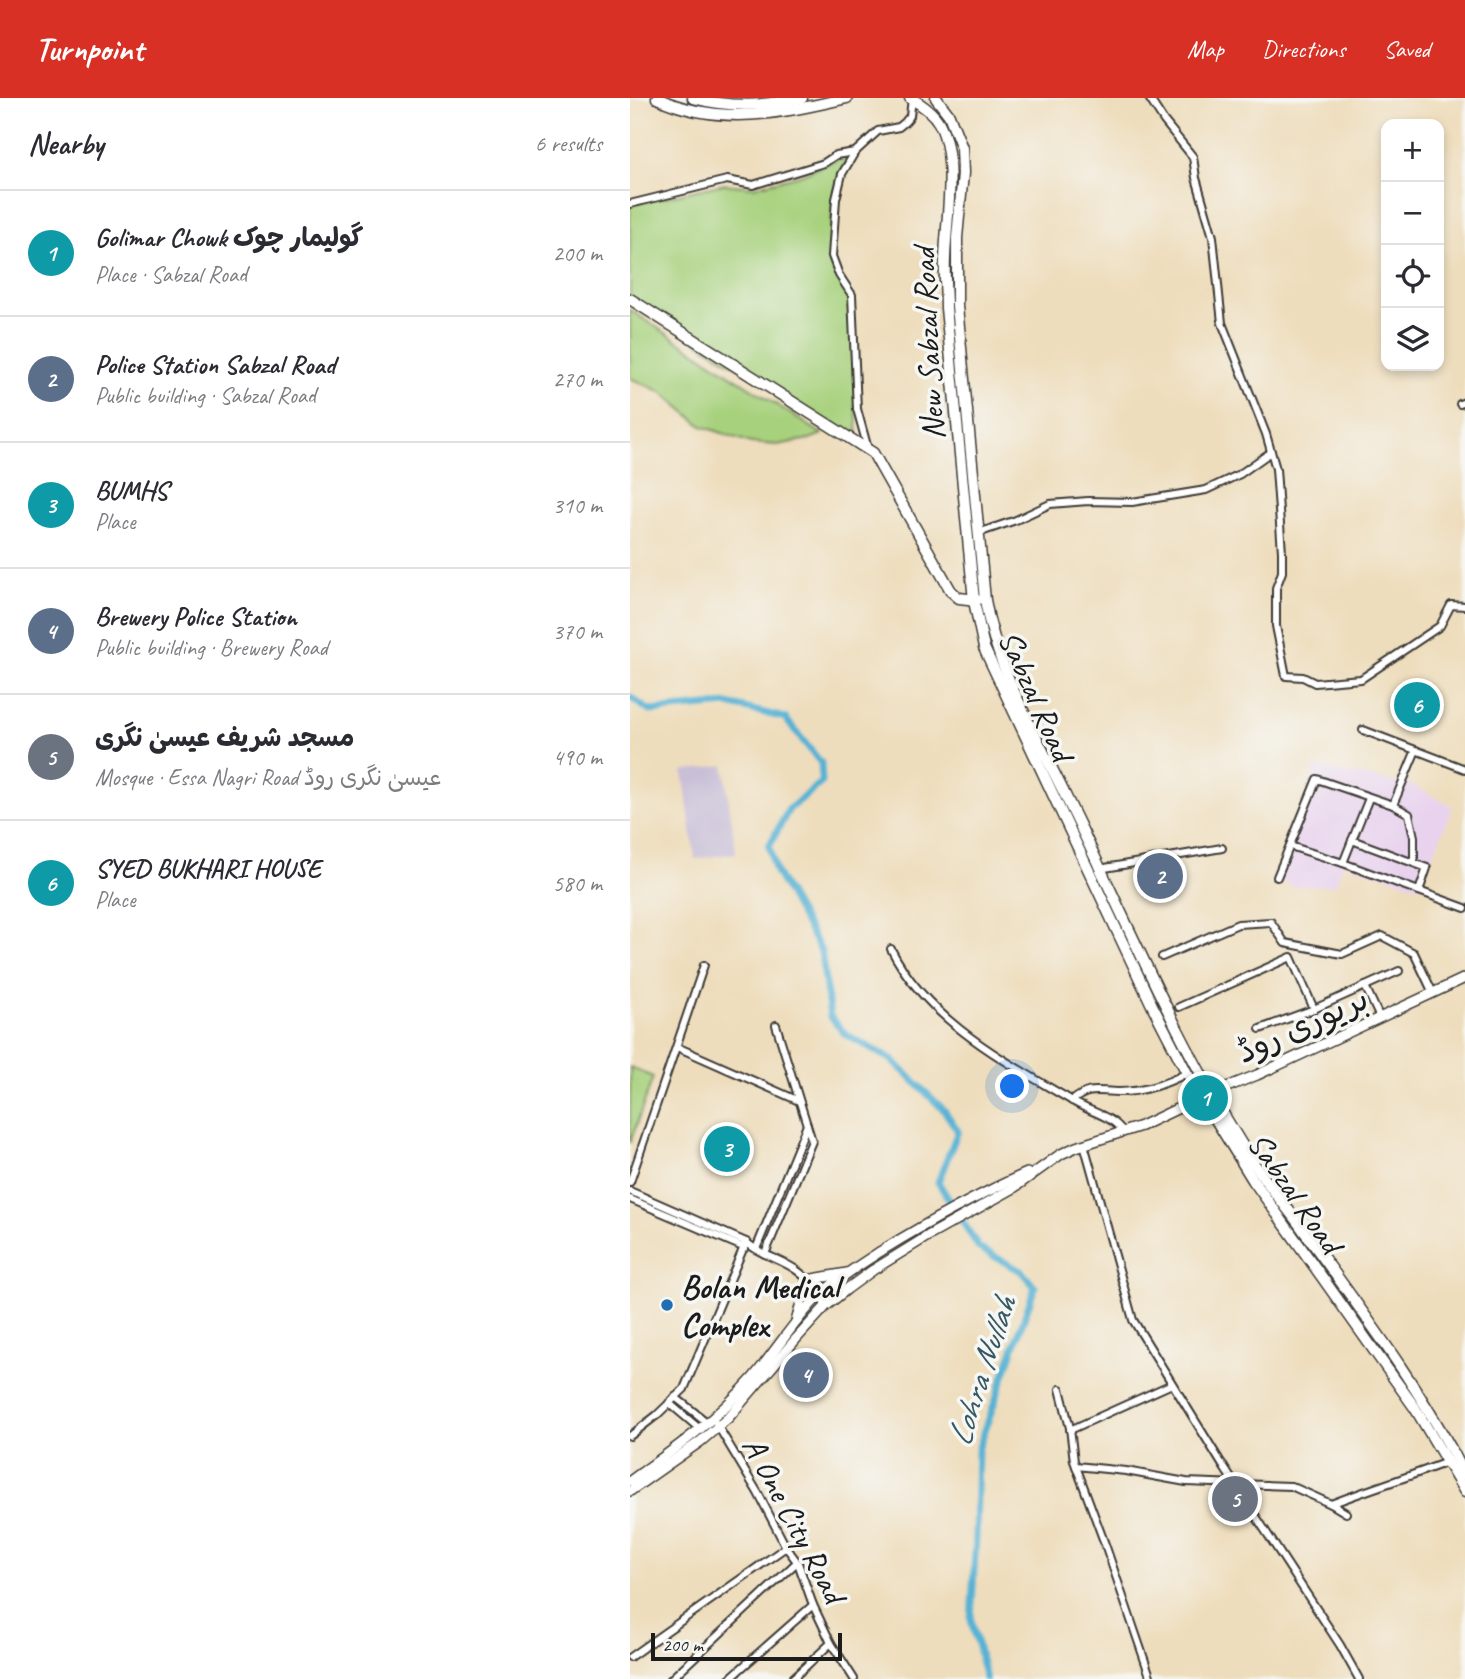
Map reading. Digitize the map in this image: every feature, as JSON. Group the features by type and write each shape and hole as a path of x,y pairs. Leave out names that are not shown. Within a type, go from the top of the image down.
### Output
{"main road":[{"path":"657,98 683,108 745,117 847,98"},
{"path":"693,98 735,106 773,104 802,98"},
{"name":"New Sabzal Road","path":"911,98 926,108 938,122 947,152 949,177 946,308 974,601"},
{"name":"New Sabzal Road","path":"936,98 949,115 962,148 963,173 957,238 957,306 985,600"},
{"name":"Sabzal Road","path":"630,299 868,449 881,463 951,591 959,598 985,600 995,647 1031,729 1100,869 1104,890 1152,1005 1187,1073 1206,1095"},
{"name":"Sabzal Road","path":"974,601 984,648 1104,890 1164,1003 1206,1095 1253,1180 1405,1374 1465,1475"},
{"name":"بریوری روڈ","path":"1045,1164 1084,1144 1140,1126 1257,1075 1465,978"},
{"path":"630,1491 710,1425 819,1296 849,1272 923,1226 987,1191 1045,1164"},
{"path":"630,1481 710,1425 728,1418 826,1306 873,1270 991,1201 1045,1164"},
{"path":"795,1326 807,1280 849,1272"},
{"name":"Sabzal Road","path":"1351,1308 1408,1396 1465,1492"}],"street":[{"path":"868,449 857,409 852,295 839,275 832,256 836,199 842,174 855,152 878,131 900,127 910,116 911,98"},
{"path":"1149,98 1194,157 1196,178 1213,237 1222,323 1276,469 1283,552 1282,572 1276,588 1276,626 1286,676 1303,677 1315,683 1361,679 1440,626 1451,604 1465,606"},
{"path":"630,204 727,180 753,185 824,163 836,155 855,152"},
{"path":"978,533 1016,520 1050,504 1132,502 1206,490 1240,474 1271,452"},
{"path":"1363,730 1465,769"},
{"path":"1393,804 1416,750"},
{"path":"1277,877 1317,779 1393,804 1409,814 1414,837 1414,863"},
{"path":"1343,863 1369,798"},
{"path":"1352,840 1427,868 1419,891"},
{"path":"1290,846 1465,908"},
{"path":"1100,869 1222,848"},
{"path":"1162,957 1238,924 1271,922 1285,943 1342,954 1382,936 1414,953 1433,993"},
{"path":"891,950 912,984 937,1009 980,1044 1087,1110 1117,1123 1123,1132"},
{"path":"1179,1007 1291,957 1314,1009"},
{"path":"630,1182 705,965"},
{"path":"1260,1029 1314,1009 1399,971"},
{"path":"1365,986 1380,1018"},
{"path":"765,1254 812,1140 776,1026"},
{"path":"677,1047 799,1101"},
{"path":"1072,1101 1095,1089 1119,1092 1164,1085 1187,1073"},
{"path":"754,1249 807,1125"},
{"path":"1084,1144 1133,1320 1359,1679"},
{"path":"630,1191 792,1266 807,1280 826,1306"},
{"path":"630,1199 745,1245"},
{"path":"630,1436 684,1389 727,1282 745,1245"},
{"path":"1070,1430 1172,1384"},
{"path":"1060,1389 1070,1430 1073,1461 1151,1679"},
{"path":"675,1397 710,1425"},
{"path":"669,1403 710,1425"},
{"name":"A One City Road","path":"710,1425 758,1493 796,1563 831,1643 854,1679"},
{"path":"1331,1504 1448,1462"},
{"path":"1076,1466 1126,1471 1186,1482 1291,1486 1346,1513"},
{"path":"630,1657 786,1547"},
{"path":"671,1679 796,1563"},
{"path":"729,1679 813,1605"},
{"path":"792,1679 831,1643"}],"shaded area":[{"path":"724,765 736,853 695,859 683,771"},
{"path":"1316,766 1403,784 1406,782 1453,807 1420,887 1343,863 1336,885 1293,887 1277,877"}],"green space":[{"path":"849,157 833,198 829,260 851,299 858,442 630,300 630,205 724,184 753,187 800,175"},
{"path":"630,310 822,434 777,445 751,443 702,426 662,392 630,378"},
{"path":"630,1067 653,1077 630,1143"}],"waterway":[{"name":"Lohra Nullah","path":"630,697 650,711 728,704 785,718 821,763 822,782 789,809 769,846 776,872 821,951 830,1016 845,1034 892,1060 944,1110 958,1131 938,1182 979,1248 1021,1271 1035,1287 978,1450 971,1620 986,1679"}],"place":[{"name":"SYED BUKHARI HOUSE","path":"1417,705"},
{"name":"Police Station Sabzal Road","path":"1160,876"},
{"name":"Golimar Chowk گولیمار چوک","path":"1205,1098"},
{"name":"BUMHS","path":"727,1149"},
{"name":"Bolan Medical Complex","path":"667,1305"},
{"name":"Brewery Police Station","path":"806,1375"},
{"name":"مسجد شریف عیسیٰ نگری","path":"1235,1499"}]}
